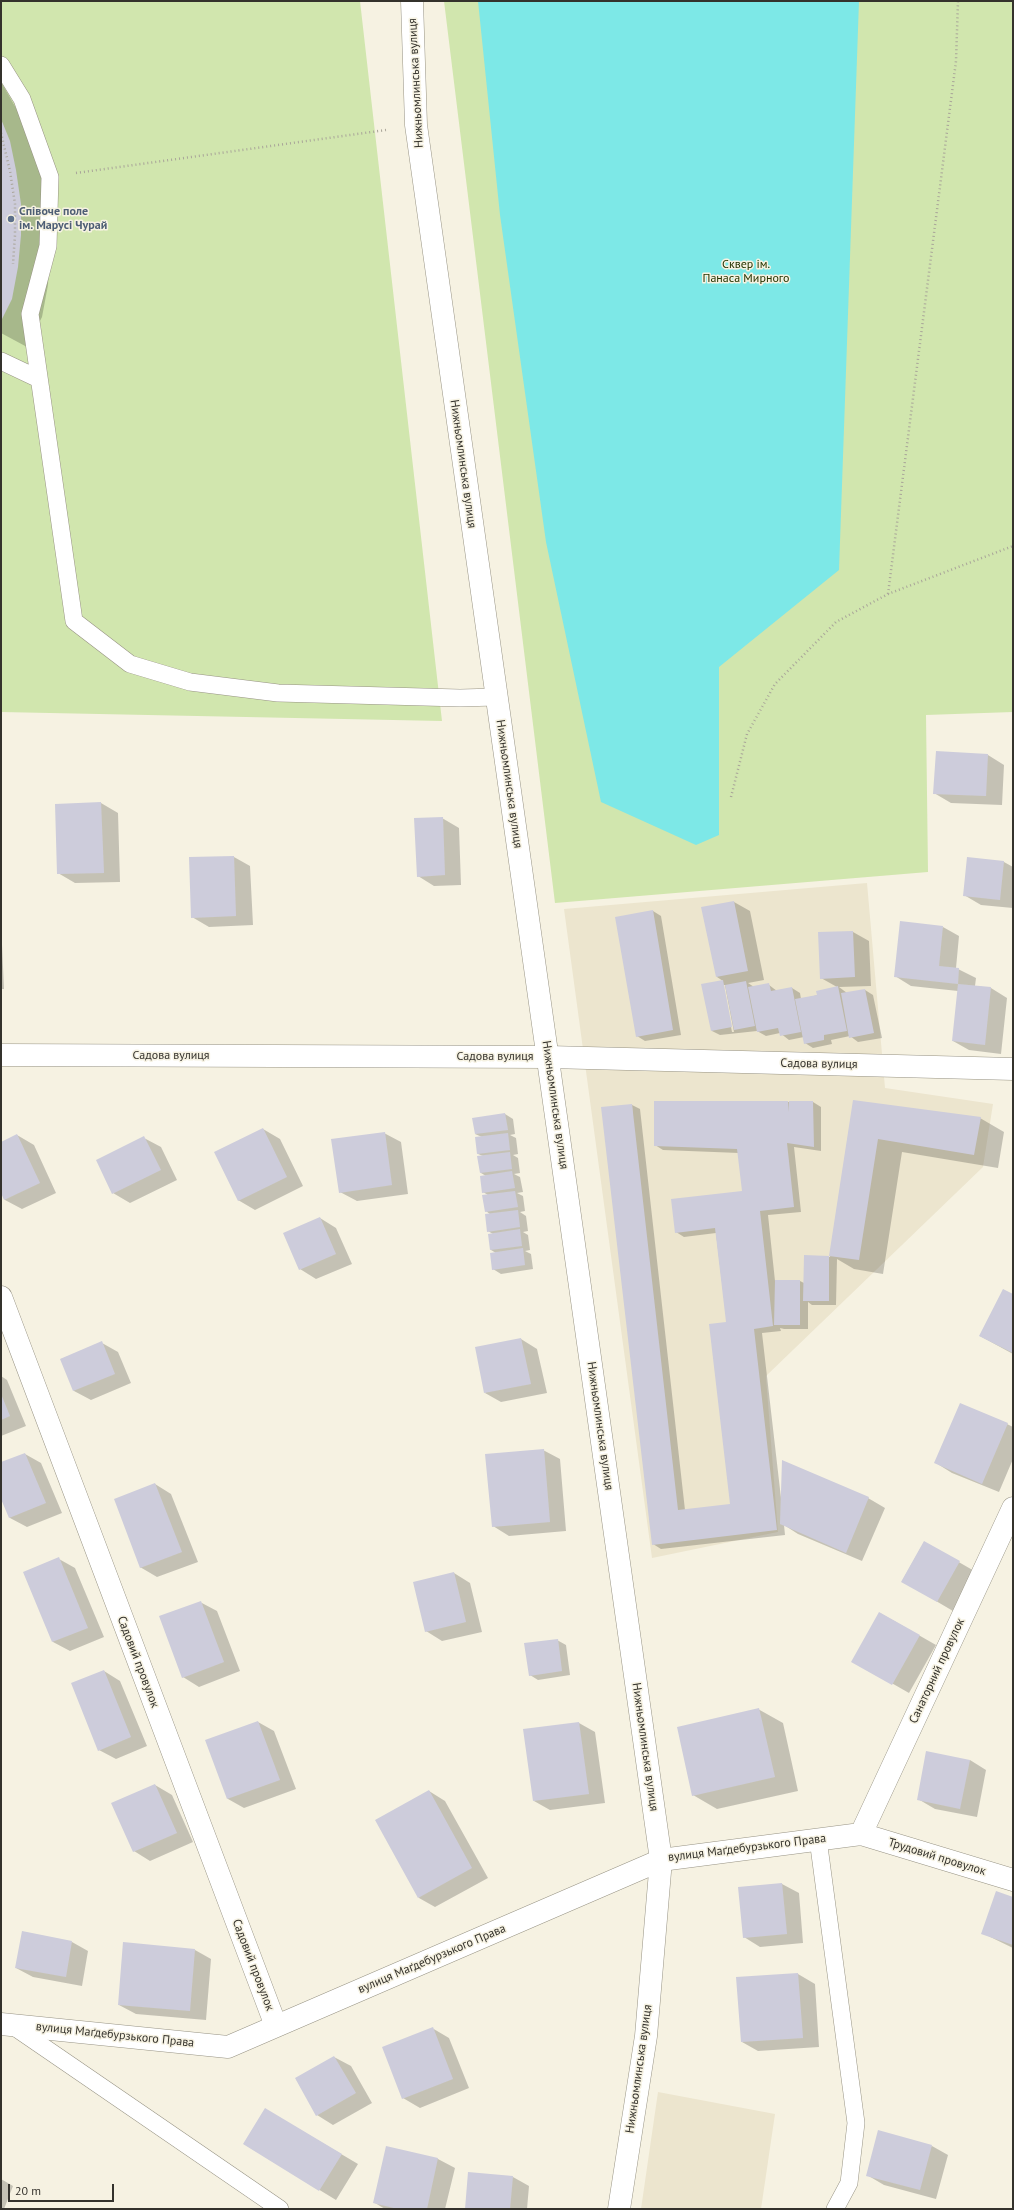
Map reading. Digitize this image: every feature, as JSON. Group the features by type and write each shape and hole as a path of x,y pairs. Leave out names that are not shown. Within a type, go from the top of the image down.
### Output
{"street":[{"name":"Нижньомлинська вулиця","path":"412,1 416,125 661,1860 646,2036 619,2209"},
{"name":"Садова вулиця","path":"1,1055 548,1057 1013,1069"},
{"name":"Садовий провулок","path":"1,1297 276,2026"},
{"name":"Санаторний провулок","path":"861,1834 1013,1508"},
{"name":"вулиця Маґдебурзького Права","path":"6,2024 228,2046 661,1860 861,1834"},
{"name":"Трудовий провулок","path":"861,1834 1013,1880"}],"lane":[{"path":"1,65 22,99 50,177 48,246 30,314 74,620 130,664 190,682 278,693 460,698 496,697"},
{"path":"1,361 39,379"},
{"path":"818,1839 856,2124 849,2183 835,2209"},
{"path":"6,2024 280,2209"}],"path":[{"path":"888,594 956,61 958,1"},
{"path":"1,133 10,171 15,204 13,267"},
{"path":"50,177 357,133"},
{"path":"731,797 747,734 775,684 836,622 888,594 1013,546"}],"shaded area":[{"path":"867,883 885,1088 993,1104 983,1167 766,1376 778,1532 652,1558 564,909"},
{"path":"658,2092 775,2114 761,2209 641,2209"}],"green space":[{"path":"1,1 360,1 442,721 1,712"},
{"name":"Сквер ім. Панаса Мирного","path":"444,1 1013,1 1013,712 926,715 928,872 555,903"}],"water":[{"path":"478,1 859,1 839,570 719,667 719,835 696,845 601,802 546,542 500,215"}],"building":[{"name":"Співоче поле ім. Марусі Чурай","path":"1,119 10,141 16,170 21,204 21,235 18,267 12,299 1,321"},
{"path":"936,751 988,754 986,796 933,794"},
{"path":"101,802 104,873 57,874 55,804"},
{"path":"443,817 445,875 417,877 414,818"},
{"path":"234,856 236,916 191,918 189,857"},
{"path":"967,857 1004,861 1000,900 963,896"},
{"path":"734,901 748,971 716,977 701,907"},
{"path":"653,910 673,1030 636,1037 615,917"},
{"path":"900,921 943,926 939,966 959,968 958,984 894,977"},
{"path":"853,931 855,977 820,979 818,932"},
{"path":"723,980 732,1027 711,1031 701,984"},
{"path":"746,981 755,1026 734,1030 725,985"},
{"path":"769,983 771,991 792,987 801,1032 780,1036 778,1028 757,1032 748,987"},
{"path":"958,984 991,987 985,1045 952,1041"},
{"path":"838,986 847,1031 824,1035 824,1040 804,1044 795,999 817,995 816,991"},
{"path":"865,989 874,1033 849,1038 841,993"},
{"path":"853,1100 981,1117 974,1155 878,1139 859,1260 829,1256"},
{"path":"654,1101 788,1101 788,1112 789,1101 813,1101 814,1147 787,1143 794,1207 760,1211 773,1326 754,1329 777,1530 652,1545 601,1107 632,1104 678,1510 730,1504 709,1324 726,1322 715,1228 675,1233 671,1199 742,1191 737,1149 654,1146"},
{"path":"505,1113 508,1130 475,1134 472,1118"},
{"path":"263,1128 287,1177 238,1201 214,1152"},
{"path":"385,1132 392,1185 339,1193 331,1139"},
{"path":"508,1133 510,1150 477,1154 475,1137"},
{"path":"17,1134 40,1183 4,1200 1,1193 1,1142"},
{"path":"144,1136 161,1170 112,1194 96,1160"},
{"path":"510,1152 512,1169 480,1173 477,1156"},
{"path":"512,1171 515,1188 482,1193 480,1176"},
{"path":"515,1191 518,1207 485,1212 482,1195"},
{"path":"518,1210 520,1227 487,1232 485,1214"},
{"path":"320,1217 336,1254 299,1270 283,1233"},
{"path":"520,1229 522,1246 490,1250 488,1234"},
{"path":"523,1248 525,1265 492,1270 490,1253"},
{"path":"804,1255 829,1256 829,1301 803,1301"},
{"path":"775,1280 800,1280 800,1325 774,1325"},
{"path":"1003,1289 1013,1294 1013,1353 979,1336"},
{"path":"521,1338 531,1384 484,1393 475,1347"},
{"path":"102,1341 115,1374 73,1391 60,1359"},
{"path":"1,1394 10,1416 1,1420"},
{"path":"960,1403 1008,1423 982,1484 934,1463"},
{"path":"544,1449 550,1522 492,1527 485,1454"},
{"path":"25,1453 46,1503 9,1518 1,1499 1,1462"},
{"path":"782,1460 869,1497 846,1553 780,1524"},
{"path":"155,1483 182,1552 140,1568 114,1499"},
{"path":"924,1541 960,1561 937,1602 901,1582"},
{"path":"59,1557 88,1628 52,1642 23,1572"},
{"path":"454,1572 466,1622 425,1632 413,1582"},
{"path":"201,1601 224,1662 182,1678 159,1616"},
{"path":"879,1612 920,1635 892,1685 851,1662"},
{"path":"558,1639 562,1671 529,1676 524,1643"},
{"path":"104,1670 131,1737 98,1751 71,1683"},
{"path":"759,1708 775,1777 692,1796 677,1727"},
{"path":"258,1721 280,1780 227,1799 205,1740"},
{"path":"579,1722 589,1794 533,1801 523,1729"},
{"path":"926,1751 970,1760 960,1809 917,1800"},
{"path":"155,1784 177,1833 133,1852 111,1803"},
{"path":"429,1790 472,1868 418,1898 375,1820"},
{"path":"782,1883 787,1934 743,1938 738,1887"},
{"path":"996,1891 1013,1897 1013,1945 981,1934"},
{"path":"22,1931 72,1941 66,1977 15,1968"},
{"path":"123,1942 195,1949 190,2011 118,2005"},
{"path":"798,1973 803,2038 741,2042 736,1977"},
{"path":"433,2027 453,2079 402,2099 382,2047"},
{"path":"334,2056 356,2093 316,2116 295,2078"},
{"path":"265,2108 342,2154 319,2191 243,2144"},
{"path":"878,2130 932,2145 920,2190 866,2176"},
{"path":"386,2146 438,2158 427,2209 398,2209 373,2203"},
{"path":"468,2172 513,2176 510,2209 465,2209"}],"place":[{"name":"Співоче поле ім. Марусі Чурай","path":"11,219"}]}
